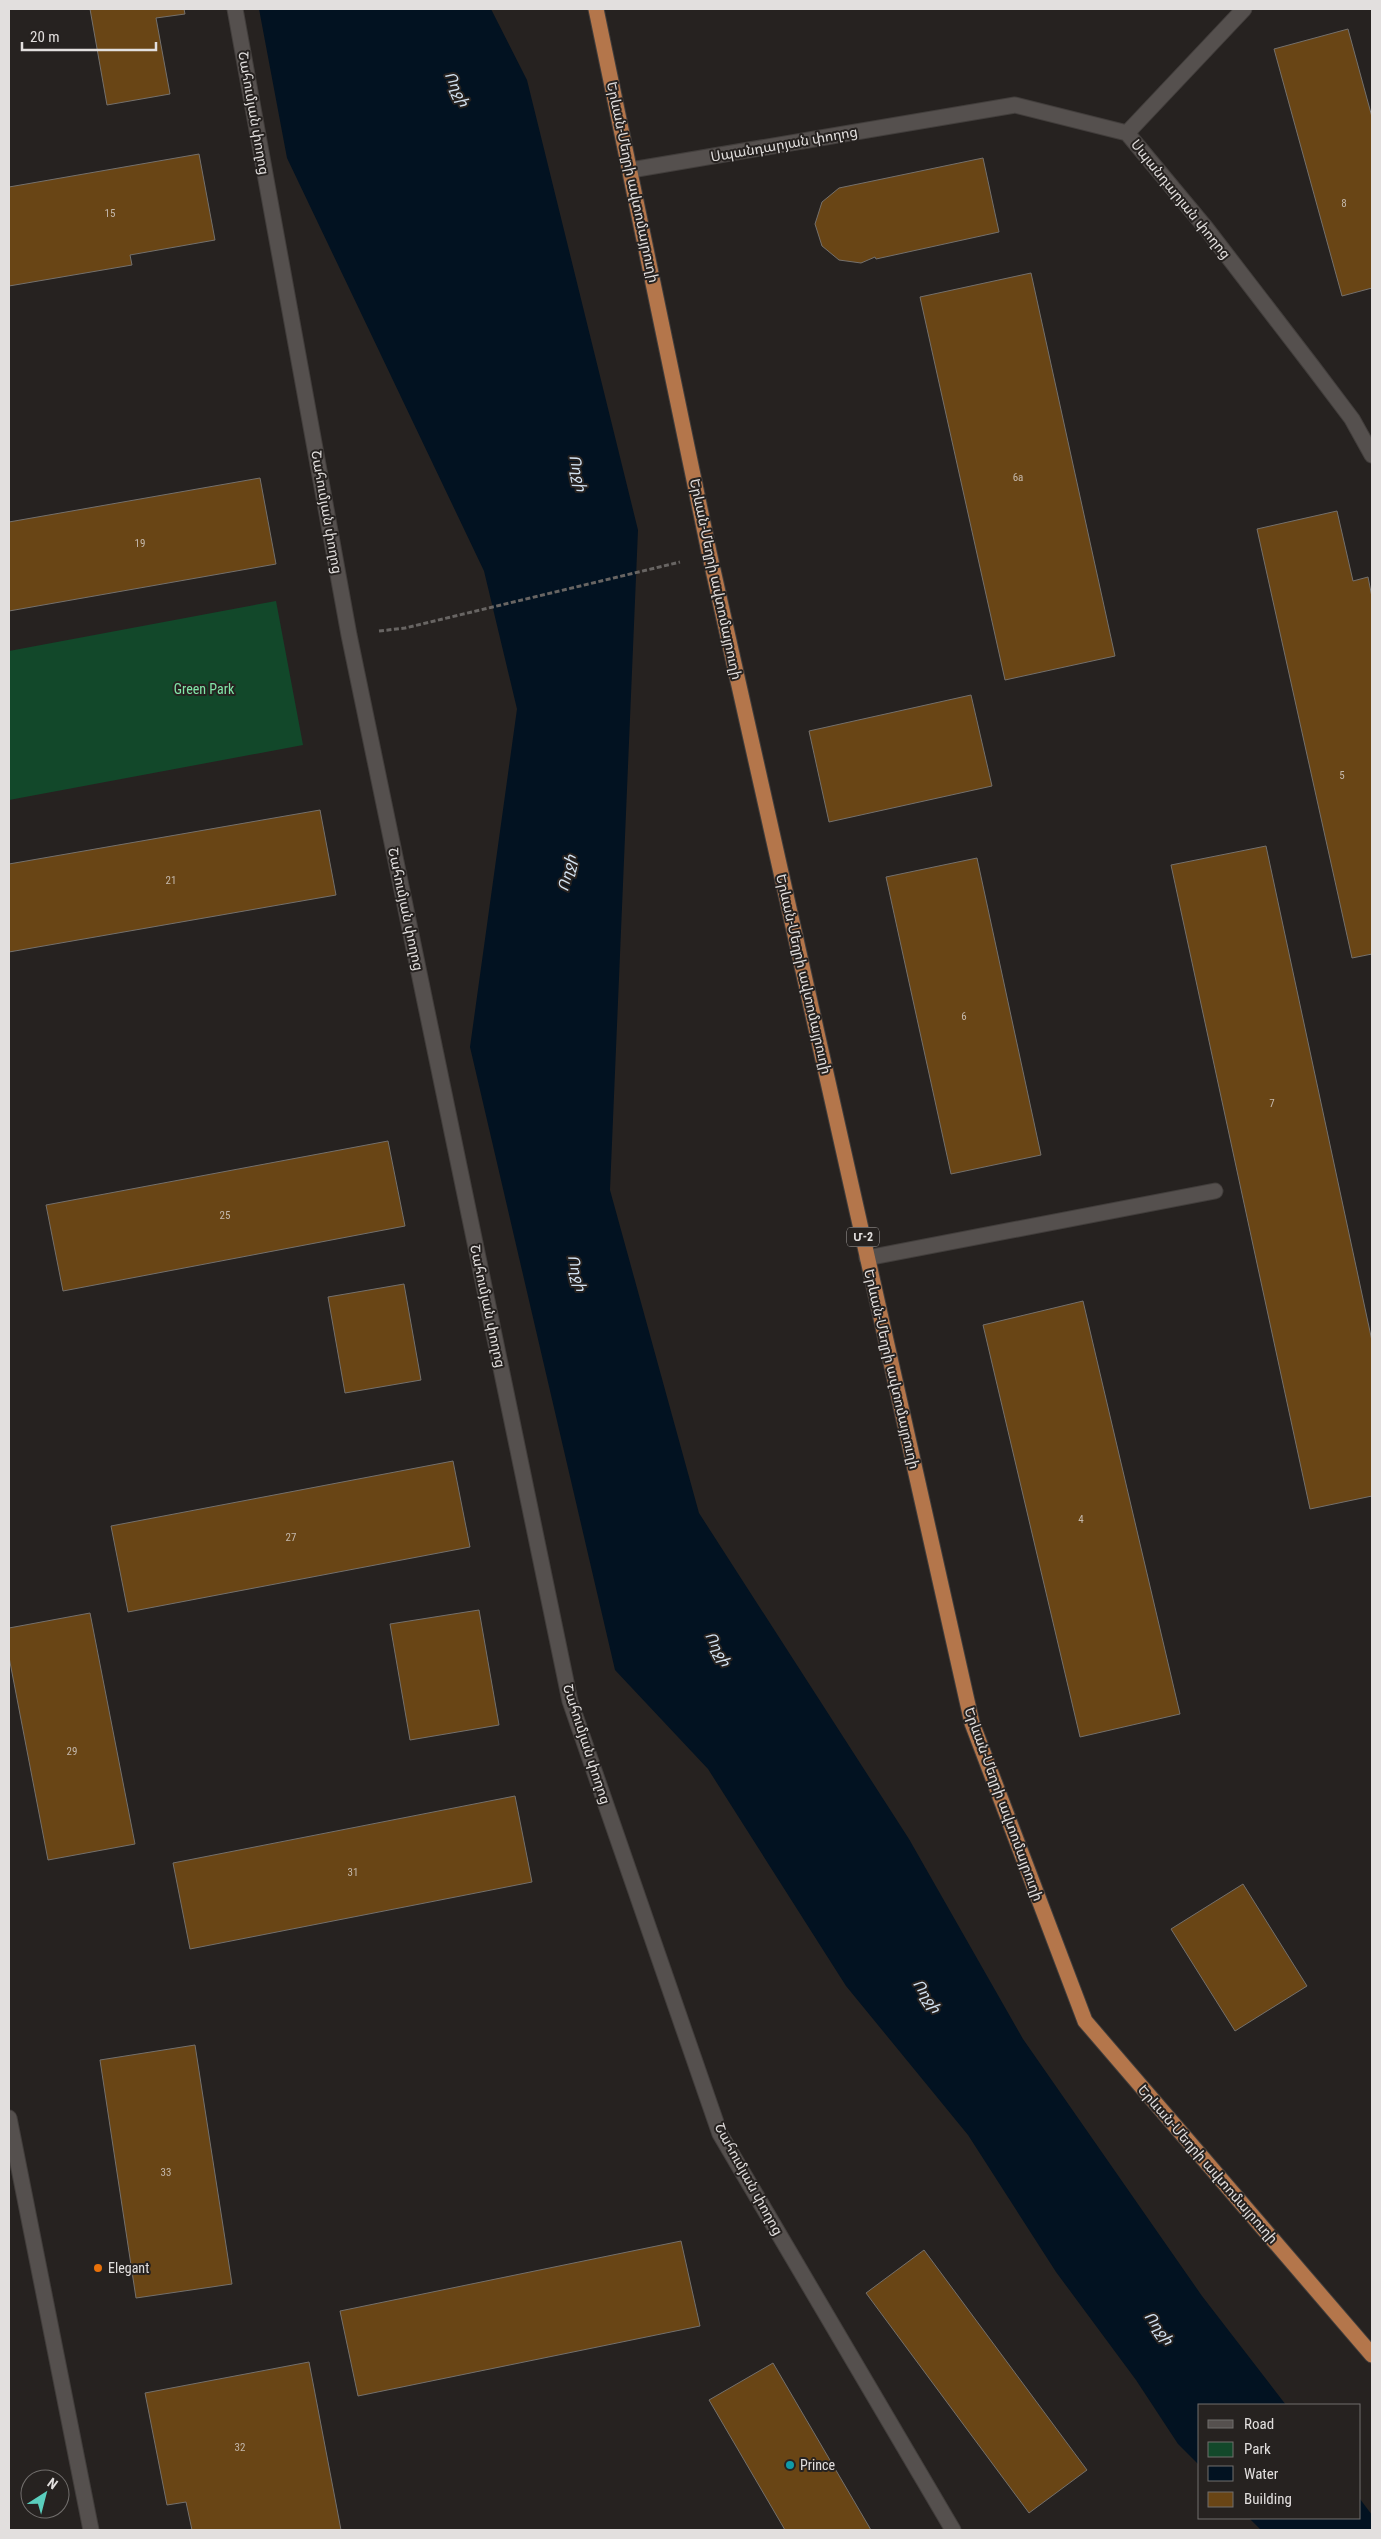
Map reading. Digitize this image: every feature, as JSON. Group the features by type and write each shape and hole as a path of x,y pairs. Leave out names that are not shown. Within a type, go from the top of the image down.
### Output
{"highway":[{"name":"Երևան-Մեղրի ավտոմայրուղի","path":"596,9 709,552 972,1723 1085,2022 1372,2355"}],"street":[{"name":"Շահումյան փողոց","path":"235,9 349,636 570,1700 720,2134 953,2530"},
{"path":"1127,133 1244,9"},
{"name":"Սպանդարյան փողոց","path":"631,170 1015,105 1127,133 1206,228 1312,366 1352,419 1372,455"},
{"path":"867,1258 1215,1191"},
{"path":"9,2118 91,2530"}],"path":[{"path":"405,628 662,567"}],"green space":[{"name":"Green Park","path":"276,601 303,745 9,800 9,651"}],"water":[{"name":"Ողջի","path":"259,9 491,9 527,80 638,530 610,1190 699,1513 909,1839 1023,2039 1202,2296 1285,2404 1198,2404 1198,2464 1178,2444 1136,2380 1056,2272 968,2135 846,1986 708,1769 615,1670 470,1047 517,709 484,571 287,158"},
{"path":"1361,2500 1372,2515 1372,2530 1261,2530 1250,2519 1361,2519"}],"building":[{"path":"90,9 184,9 185,14 156,18 170,94 107,105"},
{"path":"1348,29 1372,117 1372,288 1342,296 1274,49"},
{"path":"199,154 215,240 130,255 132,265 9,286 9,187"},
{"path":"983,158 999,232 876,259 875,257 861,263 839,260 822,246 815,224 822,202 839,188"},
{"path":"1031,273 1115,656 1005,680 920,297"},
{"path":"260,478 276,564 9,611 9,522"},
{"path":"1337,511 1353,581 1368,577 1372,597 1372,954 1352,958 1257,529"},
{"path":"971,695 992,786 829,822 809,731"},
{"path":"320,810 336,895 9,952 9,864"},
{"path":"1266,846 1372,1341 1372,1496 1310,1509 1171,865"},
{"path":"977,858 1041,1155 951,1174 886,877"},
{"path":"388,1141 405,1226 63,1291 46,1205"},
{"path":"404,1284 421,1380 345,1393 328,1297"},
{"path":"1083,1301 1180,1714 1080,1737 983,1325"},
{"path":"453,1461 470,1547 128,1612 111,1526"},
{"path":"479,1610 499,1725 410,1740 390,1624"},
{"path":"90,1613 135,1844 48,1860 9,1657 9,1628"},
{"path":"515,1796 532,1882 190,1949 173,1863"},
{"path":"1243,1884 1307,1986 1235,2031 1171,1929"},
{"path":"195,2045 232,2284 136,2298 100,2060"},
{"path":"681,2241 700,2326 358,2396 340,2311"},
{"path":"924,2250 1087,2470 1029,2513 866,2293"},
{"path":"309,2362 341,2530 192,2530 186,2502 167,2505 145,2393"},
{"name":"Prince","path":"773,2363 871,2530 785,2530 709,2400"}],"place":[{"name":"Elegant","path":"98,2268"},
{"name":"Prince","path":"790,2465"}]}
